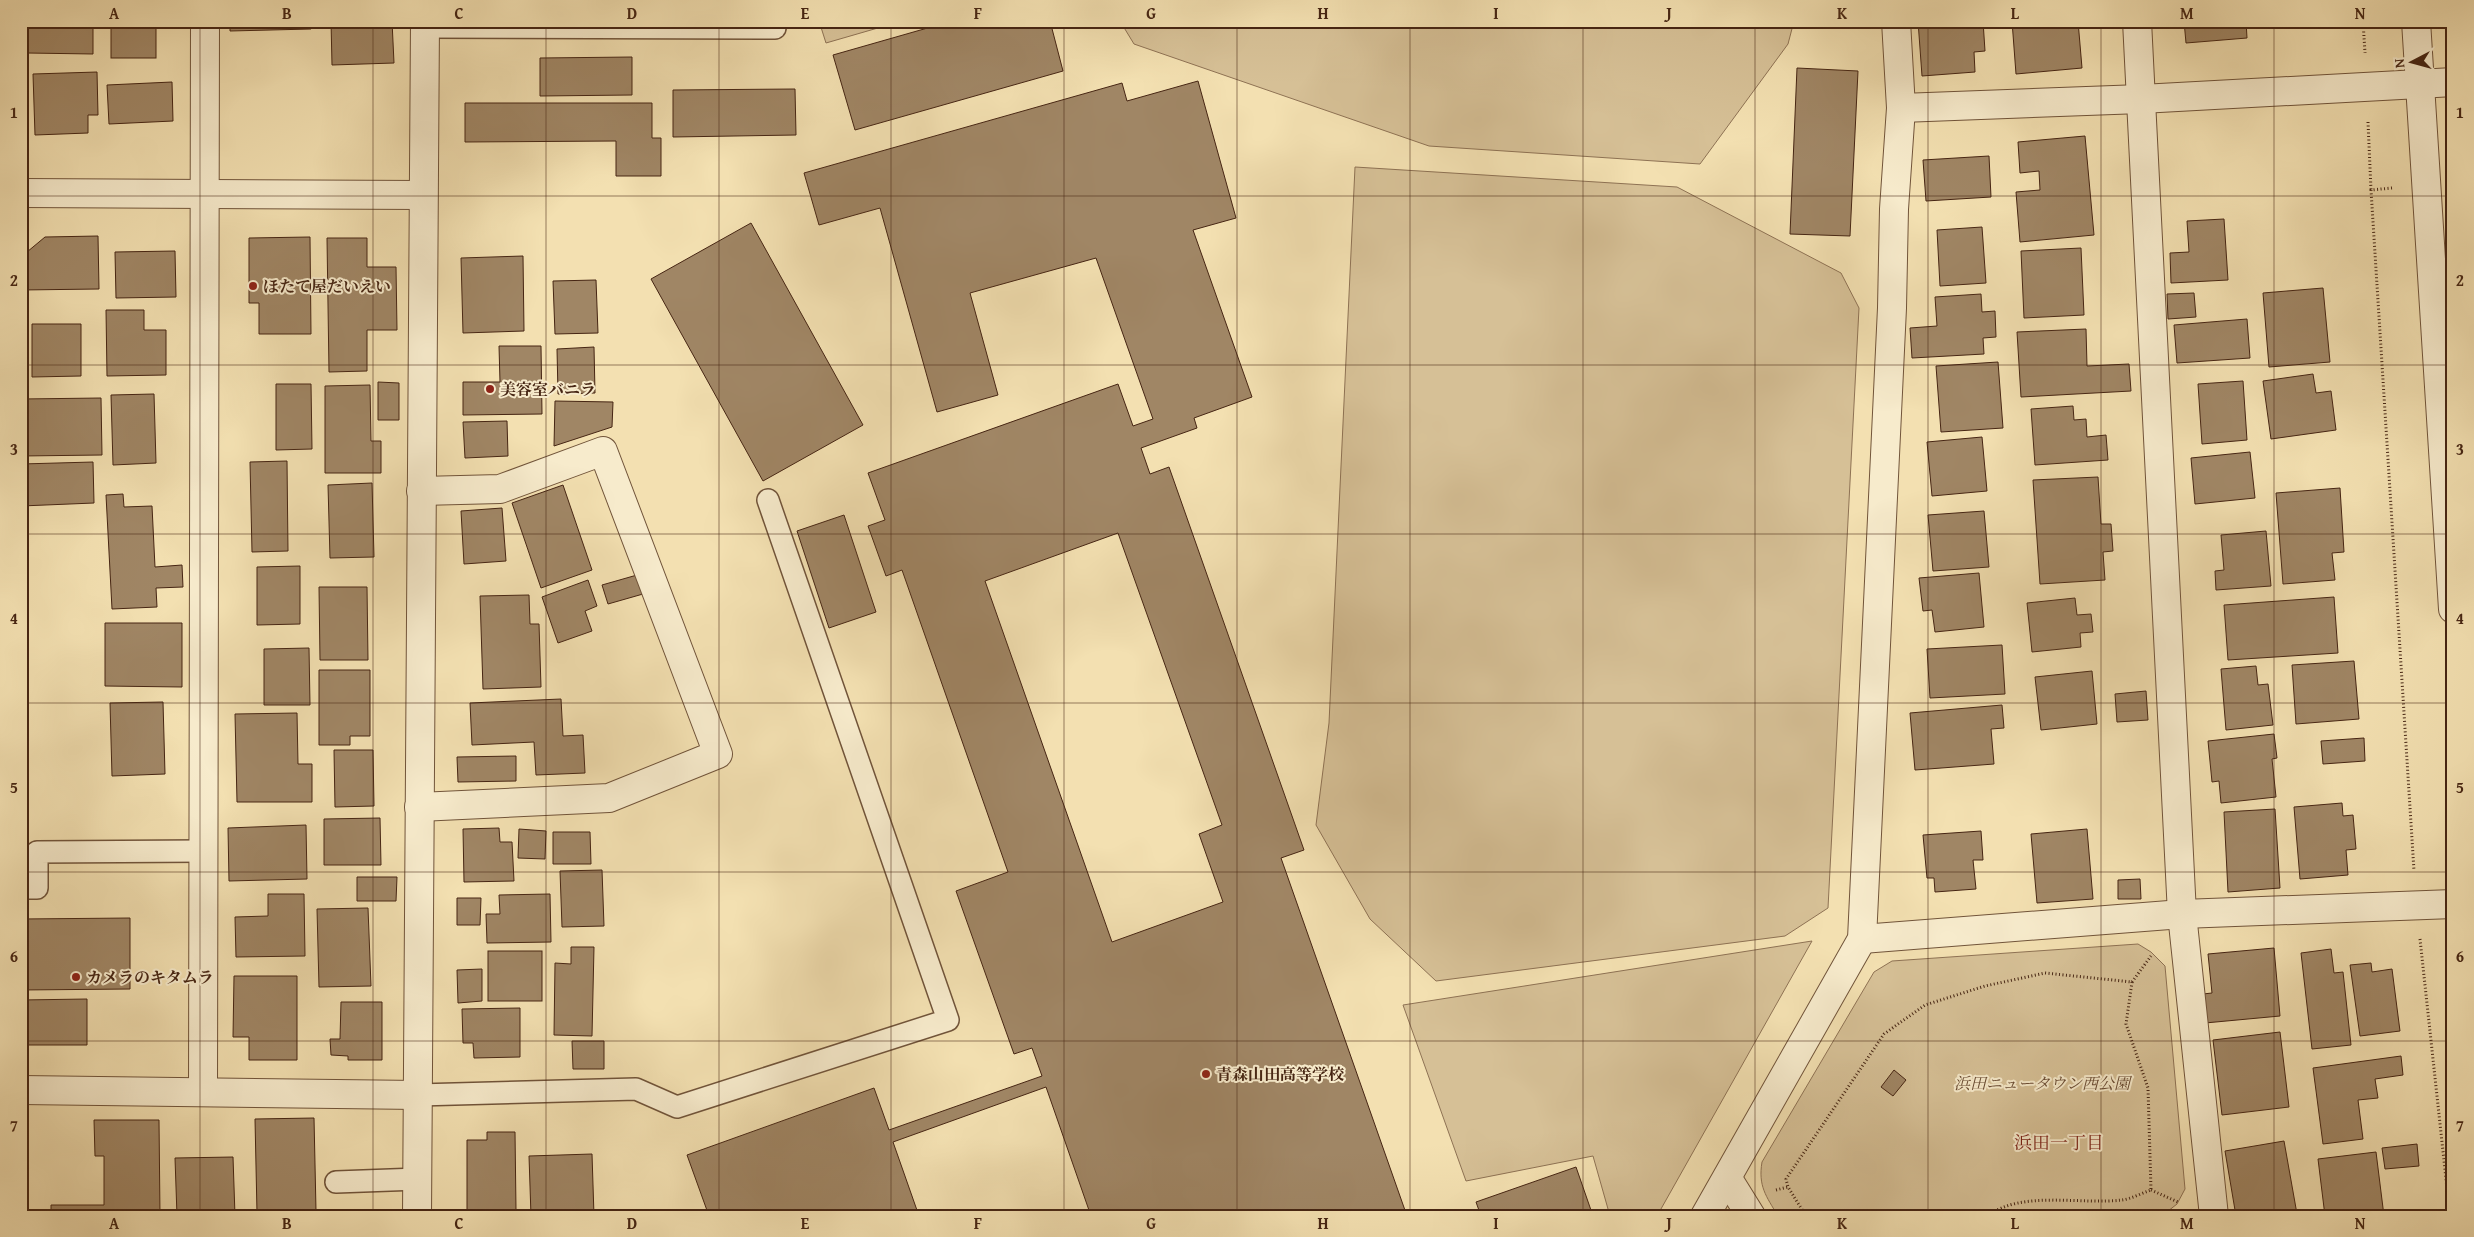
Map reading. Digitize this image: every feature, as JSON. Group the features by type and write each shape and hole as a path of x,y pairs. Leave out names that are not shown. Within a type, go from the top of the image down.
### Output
{"street":[{"path":"203,1092 205,21"},
{"path":"1705,1216 1728,1179 1862,940 1892,308 1894,209 1901,108 1896,21"},
{"path":"2137,21 2182,914 2214,1216"},
{"path":"2416,21 2453,609"},
{"path":"417,1216 422,195 425,24"},
{"path":"1901,108 2141,99 2453,82"},
{"path":"21,193 422,195"},
{"path":"419,807 609,798 718,754 603,451 500,489 421,491"},
{"path":"1862,940 2182,914 2453,904"},
{"path":"21,1090 418,1095"},
{"path":"1728,1179 1751,1216"}],"lane":[{"path":"425,24 775,28"},
{"path":"418,1095 636,1089 677,1107 948,1020 768,500"},
{"path":"21,888 37,888 37,852 204,851"},
{"path":"336,1182 418,1179"}],"path":[{"path":"2425,186 2371,190 2416,905 2450,1216"},
{"path":"1806,1216 1788,1188 1786,1178 1884,1034 1925,1005 1985,986 2045,973 2132,982 2126,1024 2148,1088 2151,1190 2122,1200 2022,1203 1996,1209 1988,1216"}],"green space":[{"path":"819,21 902,21 826,43"},
{"path":"1120,21 1794,21 1788,44 1700,164 1429,146 1134,44"},
{"path":"1355,167 1677,187 1841,273 1859,308 1828,908 1785,936 1436,981 1370,919 1316,825 1329,723"},
{"path":"1812,941 1657,1216 1610,1216 1593,1156 1466,1181 1403,1005"},
{"name":"浜田ニュータウン西公園","path":"2138,944 2151,952 2165,966 2185,1189 2177,1204 2163,1215 1778,1216 1762,1184 1762,1162 1874,972 1892,961"}],"building":[{"path":"27,21 93,21 93,54 27,53"},
{"path":"111,21 156,21 156,58 111,58"},
{"path":"230,21 310,21 311,29 230,31"},
{"path":"331,21 392,21 394,63 332,65"},
{"path":"952,21 1050,21 1063,71 855,130 833,55"},
{"path":"1918,21 1983,21 1985,51 1974,52 1975,72 1922,76"},
{"path":"2012,21 2078,21 2082,68 2016,74"},
{"path":"2184,21 2246,21 2247,38 2186,43"},
{"path":"632,57 632,95 540,96 540,58"},
{"path":"1797,68 1858,71 1850,236 1790,234"},
{"path":"97,72 98,115 88,115 88,133 35,135 33,74"},
{"path":"1198,81 1236,218 1193,230 1252,397 1194,418 1197,428 1141,448 1150,474 1169,467 1304,850 1281,858 1407,1216 1091,1216 1046,1087 893,1142 919,1216 709,1216 687,1155 874,1088 889,1130 1042,1076 1032,1048 1014,1054 956,891 1008,872 902,570 886,576 868,526 885,520 868,473 1118,384 1133,426 1153,419 1096,258 970,293 998,395 937,412 880,208 819,225 804,173 1122,83 1127,101","holes":["1118,533 1222,825 1199,834 1223,902 1112,942 985,581"]},
{"path":"172,82 173,121 109,124 107,85"},
{"path":"795,89 796,135 673,137 673,90"},
{"path":"465,103 652,103 652,138 661,138 661,176 616,176 616,141 465,142"},
{"path":"2085,136 2094,235 2020,242 2016,192 2040,190 2039,171 2020,173 2018,142"},
{"path":"1989,156 1991,197 1926,201 1923,160"},
{"path":"2224,219 2228,280 2171,283 2170,253 2189,252 2187,221"},
{"path":"751,223 863,425 763,481 651,279"},
{"path":"1982,227 1986,283 1940,286 1937,230"},
{"path":"98,236 99,289 21,290 21,257 45,237"},
{"path":"310,237 311,334 259,334 259,303 249,303 249,238"},
{"path":"327,238 367,238 367,267 396,267 397,330 367,330 367,371 329,372"},
{"path":"2081,248 2084,315 2024,318 2021,251"},
{"path":"175,251 176,297 116,298 115,252"},
{"path":"523,256 524,331 463,333 461,258"},
{"path":"596,280 598,333 555,334 553,281"},
{"path":"2323,288 2330,362 2269,367 2263,293"},
{"path":"2194,293 2196,317 2168,319 2167,294"},
{"path":"1981,294 1982,312 1995,311 1996,337 1983,338 1984,354 1912,358 1910,328 1937,326 1935,297"},
{"path":"106,310 144,310 144,330 166,330 166,375 107,376"},
{"path":"2247,319 2250,358 2177,363 2174,325"},
{"path":"32,324 81,324 81,376 32,377"},
{"path":"2086,329 2087,366 2129,364 2131,391 2021,397 2017,332"},
{"path":"499,346 541,346 542,414 463,415 463,382 500,382"},
{"path":"594,347 595,393 558,394 557,349"},
{"path":"1998,362 2003,428 1941,432 1936,366"},
{"path":"2313,374 2316,393 2331,391 2336,430 2271,439 2263,381"},
{"path":"2243,381 2247,440 2202,444 2198,384"},
{"path":"378,382 399,383 399,420 378,420"},
{"path":"276,384 311,384 312,449 276,450"},
{"path":"370,385 371,441 381,441 381,473 325,473 325,386"},
{"path":"154,394 156,463 113,465 111,395"},
{"path":"101,398 102,455 21,456 21,399"},
{"path":"555,401 613,402 612,427 554,446"},
{"path":"2073,406 2074,420 2086,419 2087,437 2106,435 2108,460 2035,465 2031,409"},
{"path":"507,421 508,456 465,458 463,422"},
{"path":"1982,437 1987,491 1932,496 1927,442"},
{"path":"2250,452 2255,498 2195,504 2191,458"},
{"path":"287,461 288,551 252,552 250,462"},
{"path":"93,462 94,503 21,506 21,464"},
{"path":"2098,477 2101,524 2111,524 2113,551 2103,552 2105,580 2040,584 2033,480"},
{"path":"372,483 374,557 330,558 328,485"},
{"path":"563,485 592,570 541,588 512,503"},
{"path":"2340,488 2344,552 2332,553 2335,580 2283,584 2276,493"},
{"path":"123,494 124,507 152,506 155,567 182,565 183,587 156,588 157,607 112,609 106,495"},
{"path":"502,508 506,561 464,564 461,511"},
{"path":"1984,511 1989,567 1933,571 1928,515"},
{"path":"844,515 876,612 829,628 797,531"},
{"path":"2266,531 2271,586 2216,590 2215,571 2224,570 2221,535"},
{"path":"300,566 300,624 257,625 257,567"},
{"path":"1979,573 1984,627 1935,632 1932,610 1923,611 1919,578"},
{"path":"637,575 643,594 608,604 602,585"},
{"path":"588,580 597,606 585,611 592,631 558,643 542,597"},
{"path":"319,587 367,587 368,660 320,660"},
{"path":"529,595 530,624 539,624 541,687 483,689 480,596"},
{"path":"2334,597 2338,653 2228,660 2224,605"},
{"path":"2075,598 2077,615 2091,614 2093,632 2080,633 2081,647 2032,652 2027,603"},
{"path":"105,623 182,623 182,687 105,686"},
{"path":"2002,645 2005,694 1930,698 1927,649"},
{"path":"309,648 310,705 264,705 264,649"},
{"path":"2354,661 2359,719 2296,724 2292,665"},
{"path":"2256,666 2258,685 2268,684 2273,725 2226,730 2221,669"},
{"path":"319,670 370,670 370,736 350,736 350,745 319,745"},
{"path":"2092,671 2097,724 2041,730 2035,677"},
{"path":"2146,691 2148,720 2117,722 2115,694"},
{"path":"561,699 563,736 583,735 585,773 536,775 534,742 472,745 470,703"},
{"path":"163,702 165,774 112,776 110,703"},
{"path":"2002,705 2004,728 1991,729 1994,764 1915,770 1910,713"},
{"path":"297,713 298,764 312,764 312,802 237,802 235,714"},
{"path":"2274,734 2277,758 2272,759 2276,797 2221,803 2219,781 2212,782 2208,741"},
{"path":"2364,738 2365,761 2323,764 2321,741"},
{"path":"334,750 373,750 374,806 335,807"},
{"path":"516,756 516,781 458,782 457,757"},
{"path":"2342,803 2343,816 2353,815 2356,849 2346,850 2348,875 2300,879 2294,807"},
{"path":"2275,809 2280,888 2228,892 2224,812"},
{"path":"380,818 381,865 324,865 324,819"},
{"path":"306,825 307,879 229,881 228,828"},
{"path":"499,828 500,842 512,842 514,881 464,882 463,829"},
{"path":"519,829 546,831 545,859 518,858"},
{"path":"2087,829 2093,899 2037,903 2031,834"},
{"path":"1981,831 1983,860 1973,860 1976,889 1935,892 1934,878 1927,878 1923,835"},
{"path":"553,832 590,832 591,864 553,864"},
{"path":"602,870 604,926 562,927 560,871"},
{"path":"357,877 397,877 396,901 357,901"},
{"path":"2140,879 2141,899 2118,899 2118,880"},
{"path":"268,894 304,894 305,956 236,957 235,917 268,916"},
{"path":"550,894 551,942 487,943 486,914 500,914 499,895"},
{"path":"457,898 481,898 480,925 457,925"},
{"path":"368,908 371,986 319,987 317,909"},
{"path":"130,918 130,989 21,990 21,919"},
{"path":"571,947 594,947 592,1036 554,1035 555,963 571,964"},
{"path":"2274,948 2280,1016 2205,1023 2203,994 2212,993 2208,954"},
{"path":"2331,949 2334,973 2343,972 2351,1045 2312,1049 2301,953"},
{"path":"488,951 542,951 542,1001 488,1001"},
{"path":"2371,963 2372,972 2392,969 2400,1031 2360,1036 2350,965"},
{"path":"482,969 482,1001 458,1003 457,970"},
{"path":"234,976 297,976 297,1060 249,1060 249,1037 233,1037"},
{"path":"87,999 87,1045 21,1045 21,1000"},
{"path":"341,1002 382,1002 382,1060 348,1060 348,1056 331,1055 330,1039 340,1039"},
{"path":"520,1008 520,1057 474,1058 473,1043 463,1043 462,1009"},
{"path":"2280,1032 2289,1107 2222,1115 2213,1040"},
{"path":"572,1041 604,1041 604,1069 573,1069"},
{"path":"2401,1056 2403,1075 2375,1079 2378,1098 2358,1100 2363,1139 2323,1144 2313,1068"},
{"path":"1894,1070 1906,1080 1893,1096 1881,1087"},
{"path":"314,1118 316,1211 257,1213 255,1119"},
{"path":"94,1120 159,1120 160,1216 51,1216 51,1205 104,1205 104,1156 95,1156"},
{"path":"487,1132 515,1132 516,1210 467,1210 467,1140 487,1140"},
{"path":"2284,1141 2297,1214 2236,1216 2225,1151"},
{"path":"2417,1144 2419,1166 2385,1169 2382,1148"},
{"path":"2376,1152 2384,1216 2325,1216 2318,1159"},
{"path":"592,1154 594,1216 531,1216 529,1156"},
{"path":"233,1157 235,1216 177,1216 175,1158"},
{"path":"1576,1167 1593,1216 1481,1216 1476,1202"}],"place":[{"name":"ほたて屋だいえい","path":"253,286"},
{"name":"美容室バニラ","path":"490,389"},
{"name":"カメラのキタムラ","path":"76,977"},
{"name":"青森山田高等学校","path":"1206,1074"}],"district":[{"name":"浜田一丁目","path":"2059,1143"}]}
